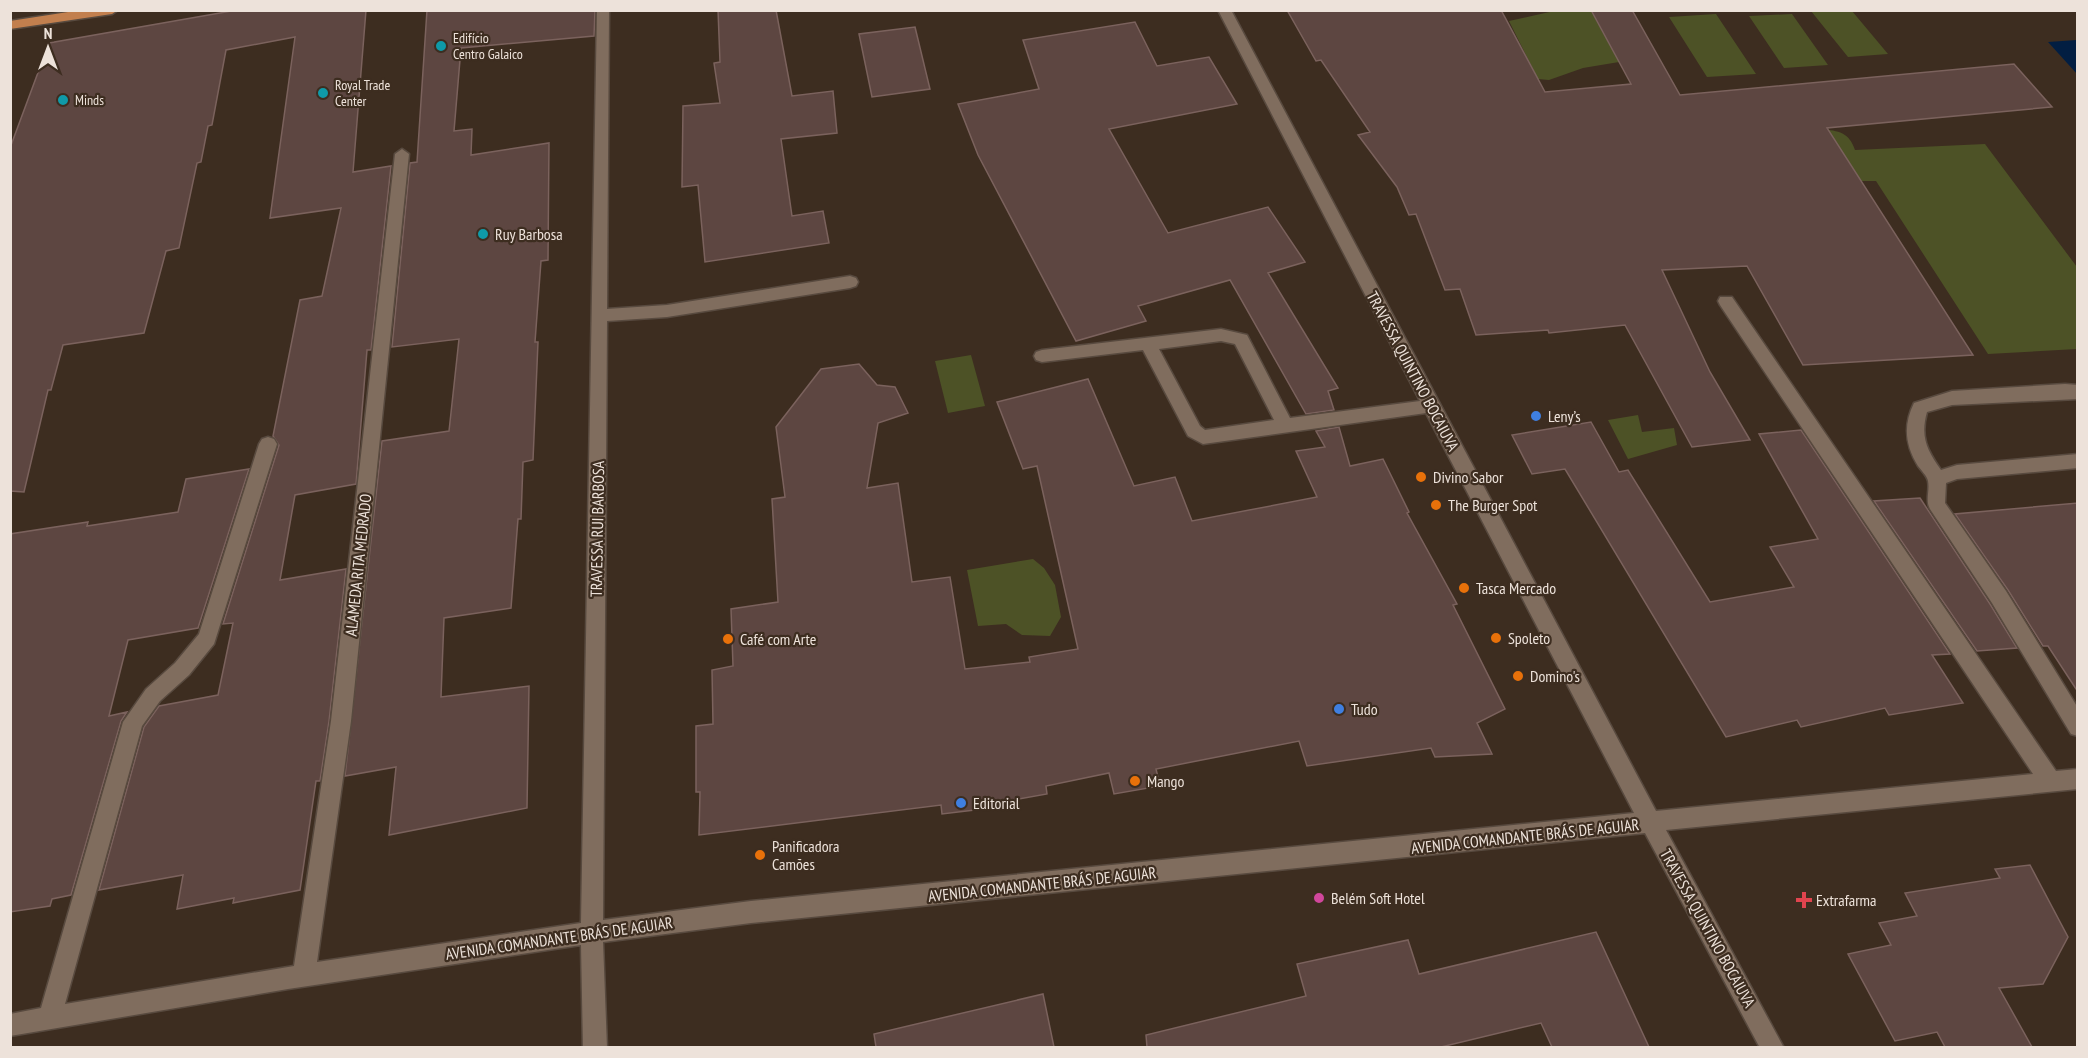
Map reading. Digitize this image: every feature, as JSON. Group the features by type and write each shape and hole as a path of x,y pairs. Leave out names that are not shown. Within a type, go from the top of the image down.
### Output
{"main road":[{"path":"10,25 112,10"}],"street":[{"name":"TRAVESSA RUI BARBOSA","path":"595,1047 592,932 603,10"},
{"name":"TRAVESSA QUINTINO BOCAIUVA","path":"1224,10 1650,823 1698,906 1773,1047"},
{"name":"ALAMEDA RITA MEDRADO","path":"304,975 341,721 402,154"},
{"path":"599,316 668,311 850,282"},
{"path":"1726,301 2051,782"},
{"path":"1042,356 1221,335 1241,339 1285,425"},
{"path":"1148,344 1194,431 1203,437 1431,406"},
{"path":"2078,393 2065,391 1952,398 1920,408 1912,429 1914,444 1937,479 1936,504 1999,597 2078,728"},
{"path":"50,1018 133,722 153,695 182,669 207,638 268,444"},
{"path":"1937,479 1958,472 2078,461"},
{"name":"AVENIDA COMANDANTE BRÁS DE AGUIAR","path":"10,1024 304,975 592,932 751,912 2078,779"}],"green space":[{"path":"1554,11 1591,11 1619,62 1583,68 1549,80 1538,79 1509,21"},
{"path":"1811,11 1852,11 1888,54 1848,57"},
{"path":"1716,14 1756,74 1707,77 1669,17"},
{"path":"1792,14 1828,65 1784,68 1749,16"},
{"path":"1821,129 1846,136 1855,150 1985,144 2077,267 2077,349 1988,354 1876,181 1807,181"},
{"path":"971,355 985,406 948,413 935,361"},
{"path":"1638,415 1642,432 1674,428 1677,445 1628,459 1608,420"},
{"path":"1033,559 1044,568 1055,585 1061,617 1050,636 1022,635 1006,624 978,626 967,570"}],"water":[{"path":"2078,40 2077,74 2048,42"}],"building":[{"path":"237,10 366,10 353,172 391,166 371,350 367,350 356,484 295,495 280,580 346,569 329,721 320,781 316,781 300,890 233,903 234,898 177,909 183,875 99,890 144,727 159,706 218,695 233,623 223,624 279,445 273,436 300,300 322,296 341,208 270,218 295,37 226,50 212,125 208,126 201,162 197,163 179,248 166,251 144,333 63,345 51,390 48,390 24,492 10,491 10,148 49,43"},
{"path":"427,10 595,10 594,36 461,48 454,131 472,129 471,155 549,143 548,260 541,261 535,342 538,342 533,460 523,462 521,519 518,519 511,608 444,618 441,697 529,686 527,808 389,835 396,767 345,776 382,441 449,431 459,339 392,347 410,163 417,162"},
{"path":"718,10 776,10 792,96 833,91 837,133 781,139 792,216 823,211 829,243 705,262 698,185 682,187 683,106 720,103 714,63 720,62"},
{"path":"1287,10 1501,10 1545,92 1631,84 1591,10 1632,10 1680,95 2014,64 2052,107 1827,128 1973,355 1803,365 1747,266 1662,270 1710,372 1750,440 1692,447 1625,325 1549,333 1548,330 1476,335 1460,289 1445,290 1416,214 1409,215 1397,187 1358,135 1370,132 1321,60 1316,61"},
{"path":"1135,22 1157,66 1209,57 1237,104 1109,129 1168,233 1268,207 1305,262 1268,273 1338,388 1328,391 1334,410 1306,414 1230,280 1138,306 1146,321 1076,341 978,155 958,104 1039,89 1023,40"},
{"path":"915,27 930,89 872,97 859,34"},
{"path":"859,364 877,385 895,387 908,413 878,423 867,488 898,483 912,582 950,577 965,669 1030,662 1029,657 1078,649 1037,466 1023,469 997,402 1088,379 1134,486 1175,477 1192,521 1317,497 1296,451 1325,447 1316,431 1339,427 1350,466 1383,459 1409,512 1407,513 1457,604 1453,605 1505,709 1477,723 1492,754 1435,757 1431,748 1307,766 1299,741 1156,769 1160,786 1114,794 1109,773 1046,786 1047,794 990,804 991,808 942,814 941,805 699,835 700,792 696,792 696,726 713,724 712,670 733,666 731,609 778,602 772,499 785,497 776,427 821,369"},
{"path":"1591,422 1619,472 1628,470 1710,602 1794,587 1770,547 1818,539 1759,434 1801,430 1950,654 1932,655 1963,703 1889,715 1885,708 1801,727 1797,720 1726,737 1565,469 1532,474 1512,435"},
{"path":"249,469 198,628 128,640 109,716 127,712 121,721 71,895 52,899 50,906 10,912 10,534 88,522 87,526 178,512 186,479"},
{"path":"1920,498 2017,648 1977,651 1874,501"},
{"path":"2078,503 2078,692 2048,646 2043,646 2008,590 1955,514"},
{"path":"2030,865 2068,937 2043,984 1999,988 2032,1047 1945,1047 1937,1032 1895,1041 1848,954 1891,945 1879,923 1917,916 1905,893 2000,878 1995,869"},
{"path":"1596,932 1649,1047 1552,1047 1541,1023 1441,1047 1147,1047 1146,1035 1306,996 1297,964 1408,940 1419,974"},
{"path":"1043,994 1054,1047 876,1047 874,1034"}],"place":[{"name":"Edifício Centro Galaico","path":"441,46"},
{"name":"Royal Trade Center","path":"323,93"},
{"name":"Minds","path":"63,100"},
{"name":"Ruy Barbosa","path":"483,234"},
{"name":"Leny’s","path":"1536,416"},
{"name":"Divino Sabor","path":"1421,477"},
{"name":"The Burger Spot","path":"1436,505"},
{"name":"Tasca Mercado","path":"1464,588"},
{"name":"Spoleto","path":"1496,638"},
{"name":"Café com Arte","path":"728,639"},
{"name":"Domino's","path":"1518,676"},
{"name":"Tudo","path":"1339,709"},
{"name":"Mango","path":"1135,781"},
{"name":"Editorial","path":"961,803"},
{"name":"Panificadora Camões","path":"760,855"},
{"name":"Belém Soft Hotel","path":"1319,898"},
{"name":"Extrafarma","path":"1804,900"}]}
